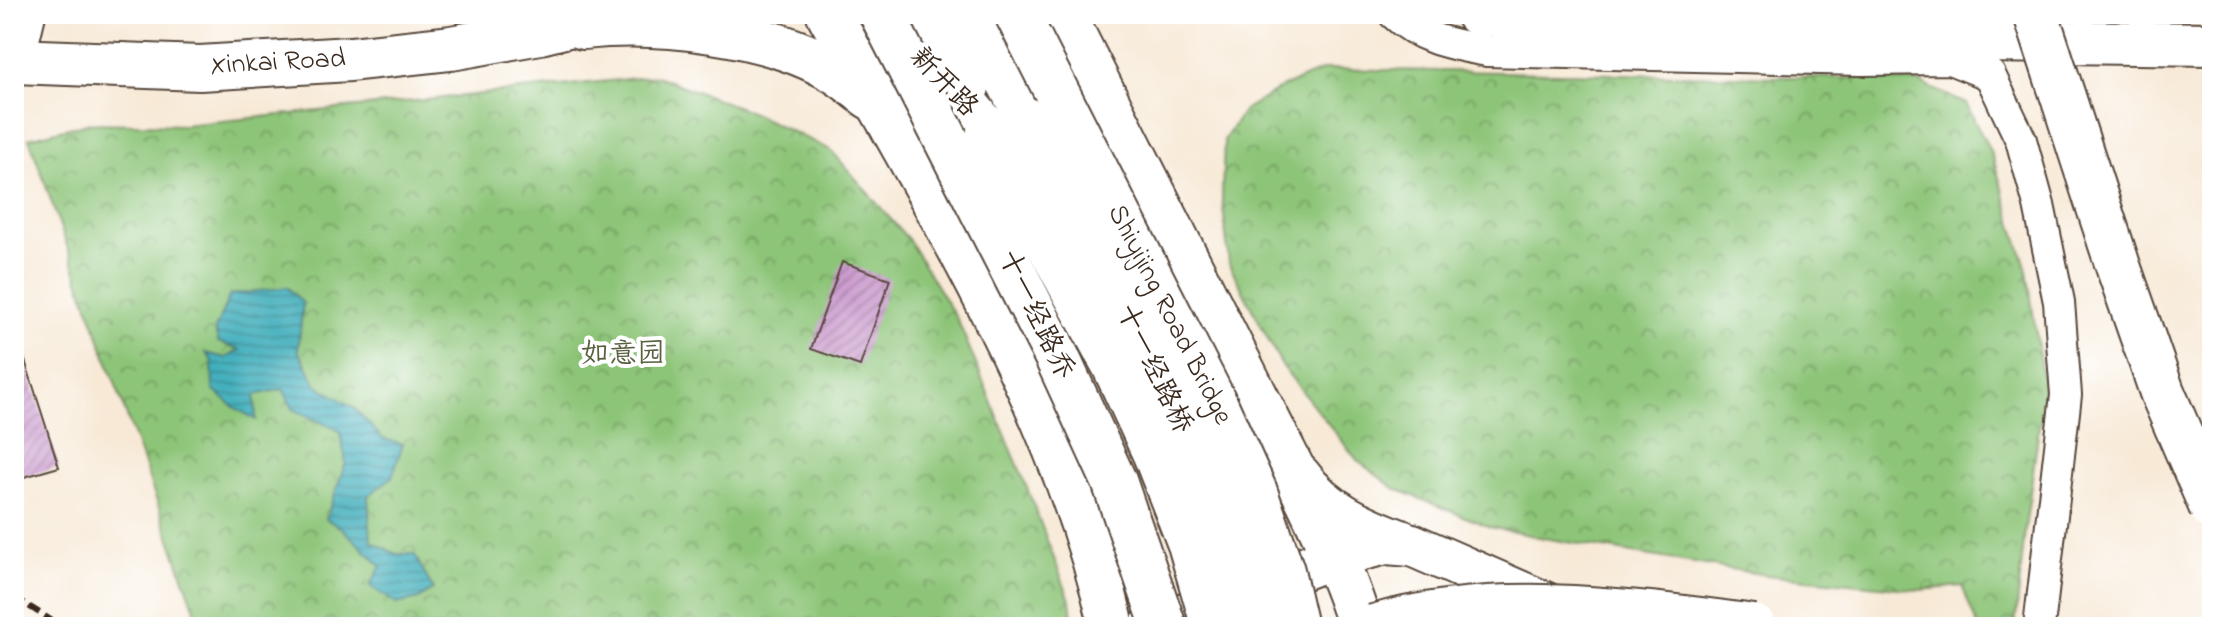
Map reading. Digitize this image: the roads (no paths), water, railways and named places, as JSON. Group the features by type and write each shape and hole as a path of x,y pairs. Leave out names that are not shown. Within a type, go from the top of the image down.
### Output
{"main road":[{"path":"14,59 24,14"},
{"path":"540,32 612,14"},
{"path":"829,14 1018,363 1072,495 1103,583 1112,627"},
{"name":"新开路","path":"853,14 904,42 940,76 1009,126"},
{"name":"十一经路乔","path":"882,14 1057,357 1114,481 1164,627"},
{"path":"931,14 1009,126"},
{"path":"974,14 1009,126"},
{"name":"Shiyijing Road Bridge","path":"1017,14 1217,408 1255,492 1282,571 1295,627"},
{"path":"1477,14 1575,24 1898,40 2212,44"},
{"path":"2036,14 2162,392 2212,508"},
{"path":"1009,126 1034,87 1048,51 1068,17"},
{"path":"1068,17 1335,556 1360,627"},
{"path":"540,32 639,24 710,30 806,57 835,71 879,105"},
{"name":"Xinkai Road","path":"14,59 200,68 350,59 451,48 540,32"},
{"name":"十一经路桥","path":"1009,126 1019,190 1114,365 1155,454 1190,544 1214,627"},
{"name":"十一经路桥","path":"1009,126 1194,451 1233,552 1251,627"},
{"path":"1288,460 1306,485 1334,510 1380,534 1602,627"},
{"path":"1151,627 1335,556 1386,543 1412,545"},
{"path":"1374,627 1453,611 1513,607 1601,608 1754,627"}],"street":[{"path":"1394,14 1406,25 1443,43 1487,51 1861,60 1950,59 1990,75 2021,140 2039,205 2059,302 2066,395 2039,627"},
{"path":"1861,60 1898,40"}],"water":[{"path":"287,287 303,303 298,350 317,385 354,408 383,439 403,444 392,477 368,496 371,541 396,554 414,554 433,589 419,599 397,604 370,586 381,566 343,529 326,519 346,462 340,431 293,409 283,389 255,395 256,420 213,390 212,361 206,353 226,358 240,350 218,342 215,329 230,295"}],"railway":[{"path":"14,597 62,627"},
{"path":"14,624 18,627"}],"park label":[{"name":"如意园","path":"623,355"}]}
